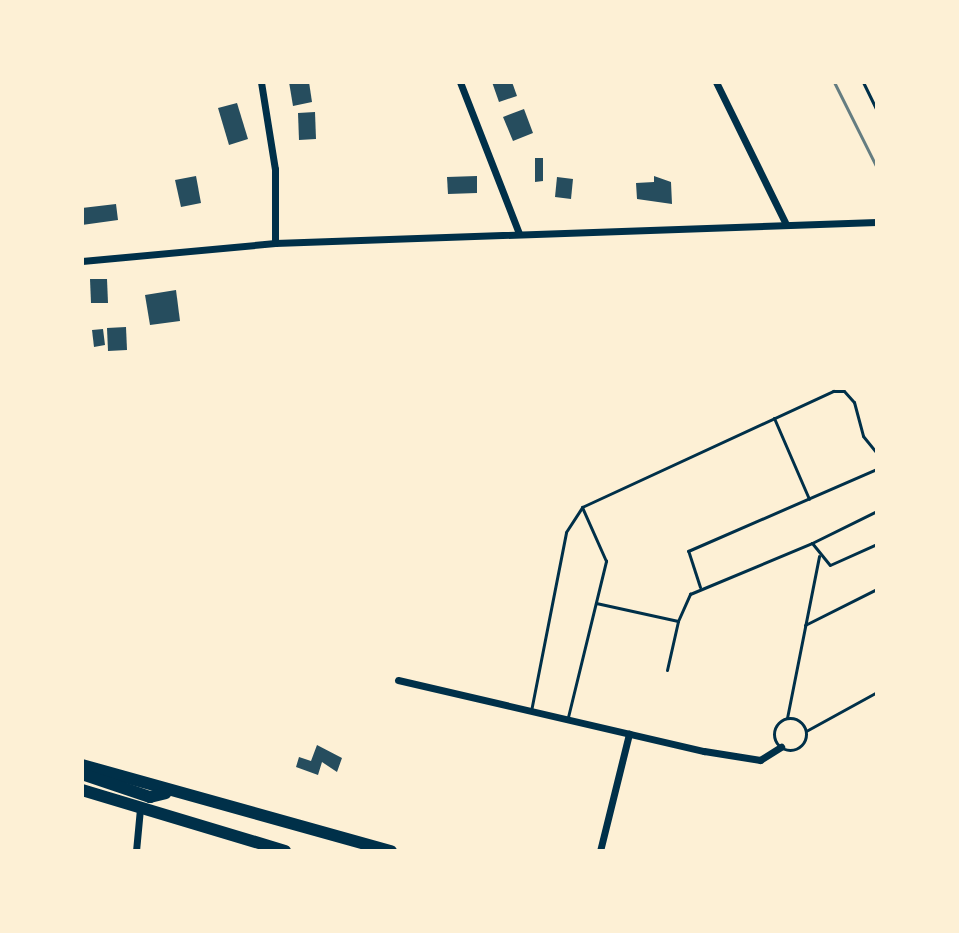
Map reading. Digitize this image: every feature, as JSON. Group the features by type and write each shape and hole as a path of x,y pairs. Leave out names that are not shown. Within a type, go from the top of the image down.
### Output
{"highway":[{"path":"82,765 170,793 391,851"},
{"path":"82,774 150,797 170,793"},
{"path":"82,790 285,851"}],"street":[{"path":"261,82 275,169 275,243"},
{"path":"460,82 519,233"},
{"path":"716,82 786,224"},
{"path":"82,261 275,243 877,222"},
{"path":"398,680 531,713 760,760 781,747"},
{"path":"600,851 629,734"},
{"path":"136,851 140,809"}],"lane":[{"path":"863,82 877,111"},
{"path":"531,713 566,532 582,507 774,418 844,391 854,402 863,436 877,453"},
{"path":"774,418 809,499"},
{"path":"701,588 688,551 877,469"},
{"path":"567,720 606,561 582,507"},
{"path":"667,670 684,600 701,588 812,543 877,511"},
{"path":"812,543 819,556 836,564 877,544"},
{"path":"819,556 787,718 774,734 781,747 797,749 806,731 877,692"},
{"path":"803,626 877,589"},
{"path":"596,603 678,621"},
{"path":"787,718 801,722 806,731"}],"building":[{"path":"289,82 309,82 312,102 293,106"},
{"path":"492,82 512,82 517,96 499,102"},
{"path":"237,103 248,139 229,145 218,108"},
{"path":"524,109 533,133 513,141 503,117"},
{"path":"315,112 316,139 299,140 298,113"},
{"path":"535,158 543,158 543,181 535,182"},
{"path":"196,176 201,203 181,207 175,180"},
{"path":"477,176 477,193 448,194 447,177"},
{"path":"654,176 671,182 672,204 637,199 636,183 654,182"},
{"path":"557,177 573,179 571,199 555,197"},
{"path":"116,204 118,220 82,225 82,208"},
{"path":"90,279 107,279 108,303 91,303"},
{"path":"176,290 180,321 150,325 145,295"},
{"path":"126,327 127,350 108,351 107,328"},
{"path":"103,329 105,345 94,347 92,330"},
{"path":"317,745 342,758 337,772 322,762 318,775 296,767 299,757 311,761"}],"railway":[{"path":"834,82 877,168"}]}
